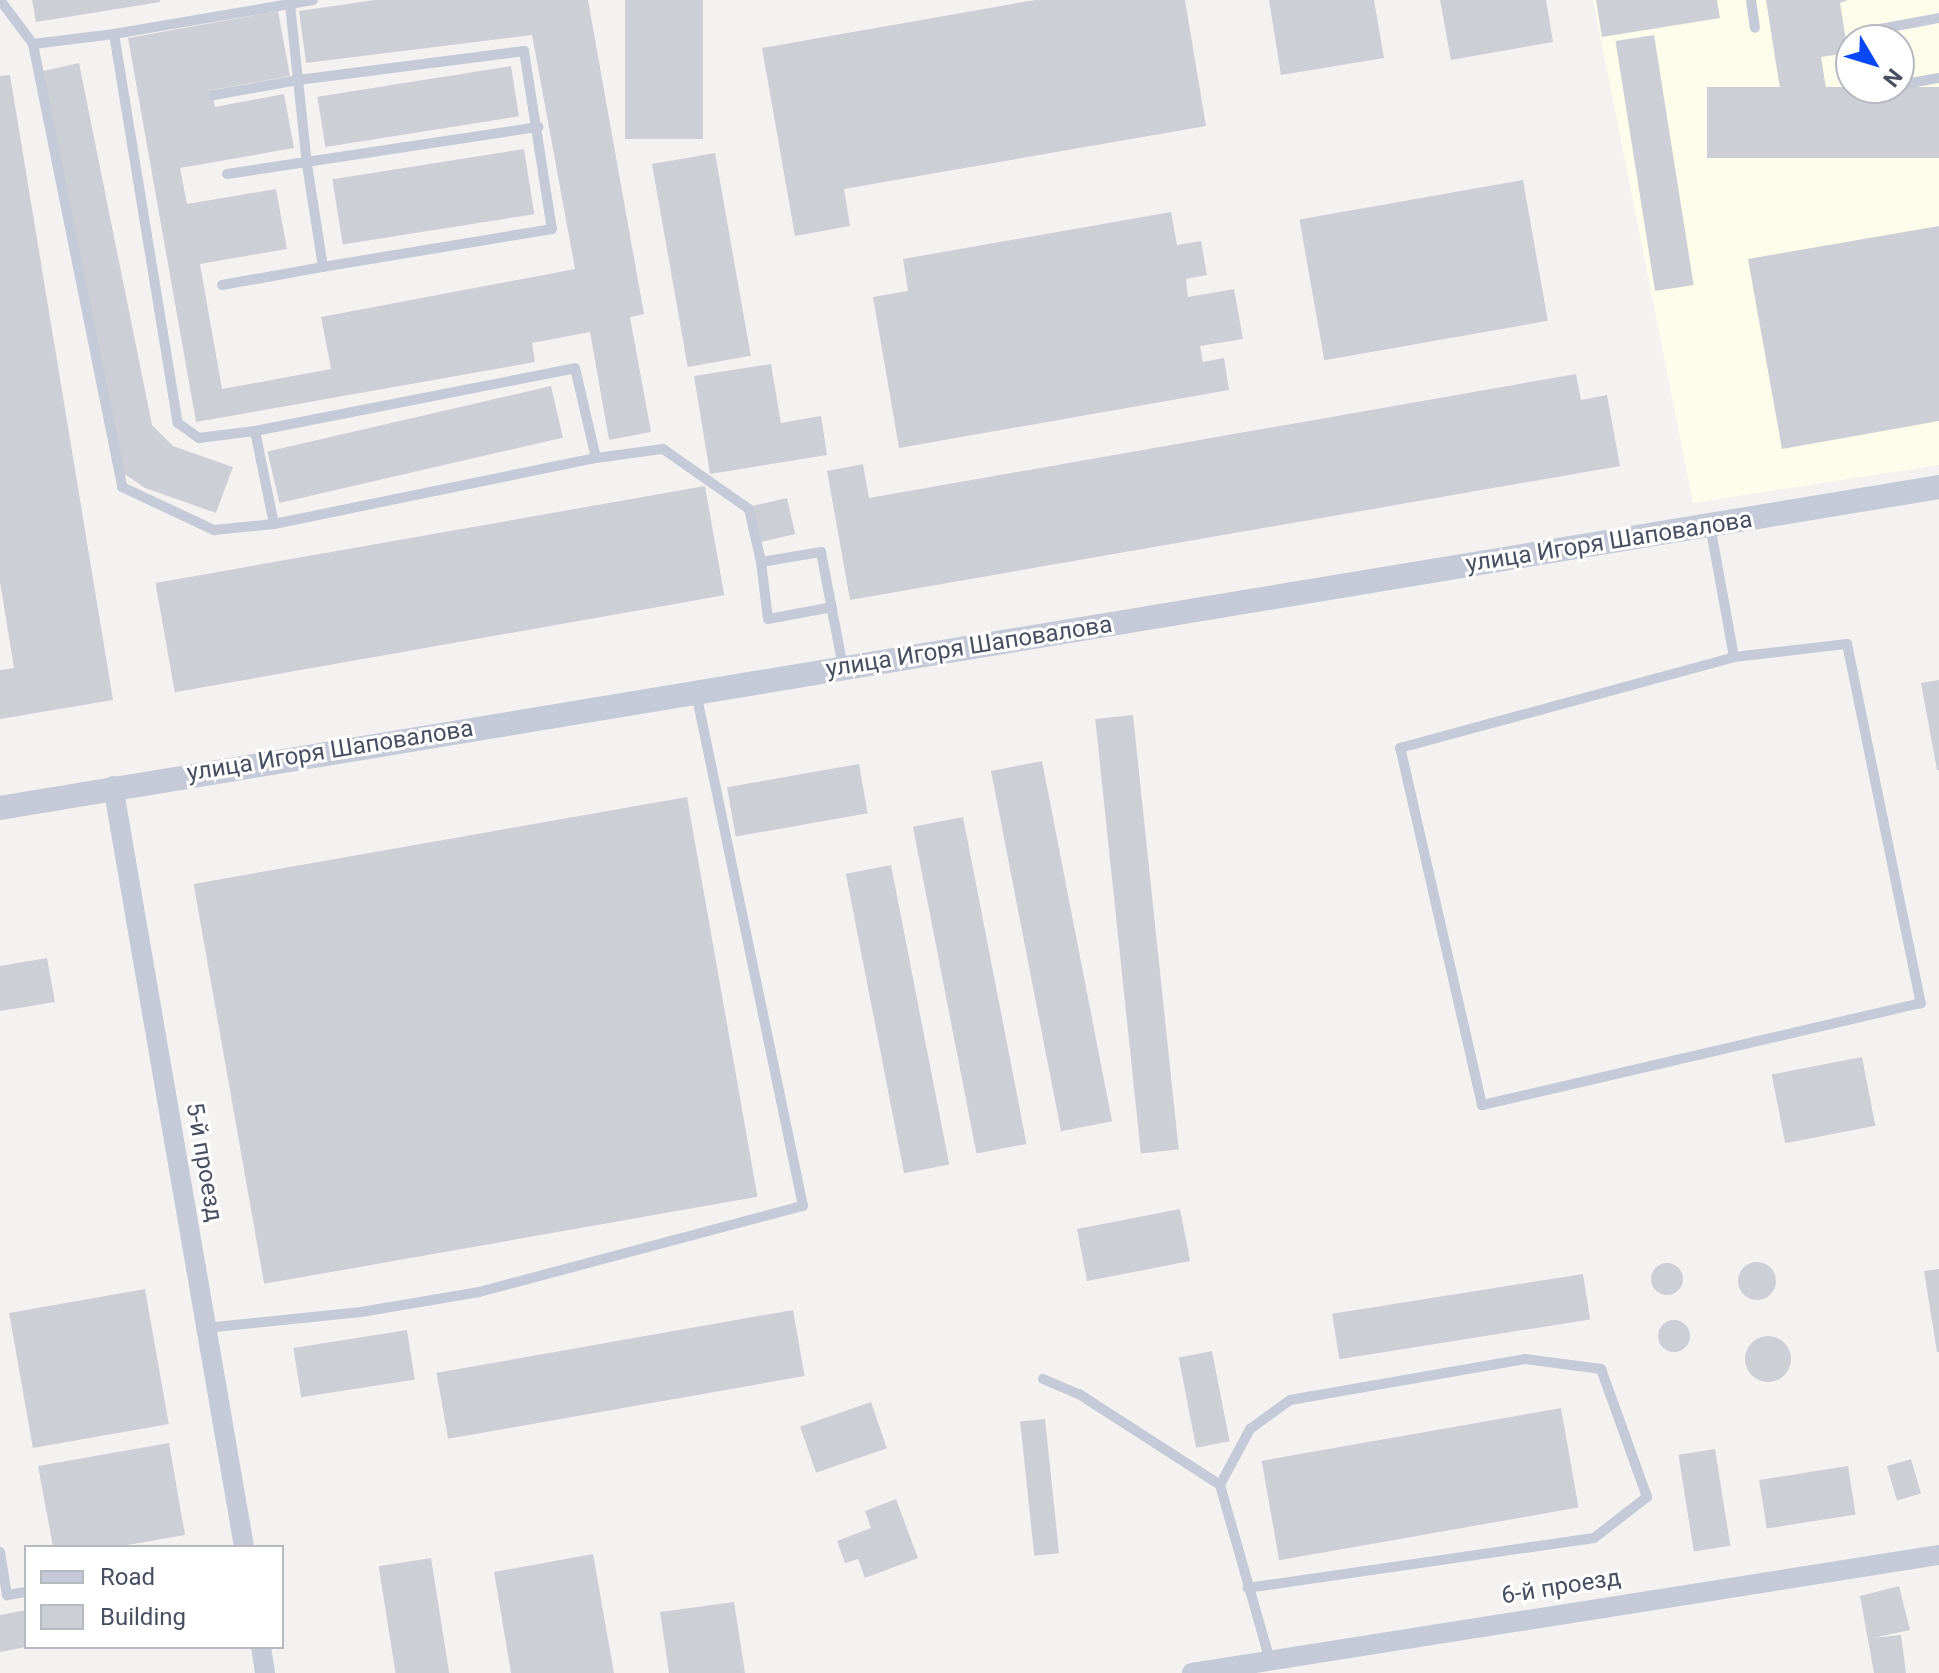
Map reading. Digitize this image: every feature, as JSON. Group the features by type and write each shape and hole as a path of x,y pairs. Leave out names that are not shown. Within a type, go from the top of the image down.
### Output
{"street":[{"name":"улица Игоря Шаповалова","path":"0,808 113,786 1939,487"},
{"name":"5-й проезд","path":"113,786 244,1545"},
{"name":"6-й проезд","path":"1192,1673 1939,1555"},
{"path":"261,1649 265,1673"}],"lane":[{"path":"0,0 33,44 122,487 214,530 274,524 596,458 663,449 749,509 761,562 768,619 832,607"},
{"path":"33,44 114,34 313,0"},
{"path":"1751,0 1755,28"},
{"path":"290,4 307,165 323,267"},
{"path":"1907,24 1939,18"},
{"path":"114,34 178,423 199,438 255,431 575,368 596,458"},
{"path":"214,95 298,80 524,51 552,229 222,285"},
{"path":"1915,82 1939,78"},
{"path":"227,174 307,165 538,127"},
{"path":"255,431 274,524"},
{"path":"1710,525 1734,657"},
{"path":"761,562 821,552 843,667"},
{"path":"1847,644 1921,1003 1482,1105 1400,748 1734,657 1847,644"},
{"path":"206,1328 361,1312 479,1292 803,1206 696,691"},
{"path":"1220,1485 1250,1429 1290,1400 1525,1359 1601,1369 1647,1497 1594,1538 1248,1588"},
{"path":"1043,1379 1079,1394 1220,1485 1270,1660"},
{"path":"0,1552 7,1595 24,1592"}],"shaded area":[{"path":"1593,0 1939,0 1939,465 1693,503"}],"building":[{"path":"32,0 160,0 160,2 36,22"},
{"path":"375,0 588,0 644,314 630,317 651,432 609,440 590,332 532,343 535,362 196,422 128,38 278,11 290,76 212,90 215,107 284,94 294,148 180,168 187,204 276,189 287,249 200,264 222,389 331,369 321,317 575,269 532,35 306,63 299,11"},
{"path":"625,0 703,0 703,139 625,139"},
{"path":"1035,0 1185,0 1206,126 844,189 850,226 795,236 762,48"},
{"path":"1269,0 1374,0 1384,58 1281,75"},
{"path":"1440,0 1546,0 1553,42 1451,60"},
{"path":"1596,0 1717,0 1720,18 1602,37"},
{"path":"1766,0 1848,0 1840,3 1843,24 1835,24 1835,55 1821,57 1826,88 1781,95"},
{"path":"1654,35 1694,285 1655,291 1615,41"},
{"path":"79,63 152,425 173,446 233,467 216,513 145,488 123,473 43,71"},
{"path":"511,66 519,116 325,147 317,97"},
{"path":"10,75 113,700 0,719 0,670 14,668 0,582 0,76"},
{"path":"1707,87 1835,87 1835,104 1915,104 1915,87 1939,87 1939,158 1707,158"},
{"path":"524,149 534,214 343,245 332,179"},
{"path":"715,153 751,356 688,367 652,164"},
{"path":"1523,180 1548,321 1324,360 1299,219"},
{"path":"1171,212 1177,245 1201,241 1207,275 1186,279 1188,297 1234,289 1243,339 1200,346 1203,362 1224,358 1229,390 899,448 873,297 908,291 903,259"},
{"path":"1939,226 1939,421 1782,449 1748,259"},
{"path":"771,364 781,423 821,416 827,455 710,474 694,376"},
{"path":"1576,374 1581,400 1607,395 1620,466 850,600 827,471 863,464 869,498"},
{"path":"551,386 563,438 279,503 267,451"},
{"path":"705,486 724,595 175,692 155,583"},
{"path":"787,498 795,534 761,542 753,506"},
{"path":"1939,680 1939,770 1937,770 1921,683"},
{"path":"1133,715 1179,1150 1141,1154 1095,719"},
{"path":"1042,761 1112,1121 1061,1131 991,771"},
{"path":"859,764 868,813 736,837 727,787"},
{"path":"687,797 758,1197 264,1284 194,884"},
{"path":"963,817 1027,1144 976,1154 913,827"},
{"path":"891,865 949,1164 904,1173 846,874"},
{"path":"47,958 55,1002 0,1011 0,966"},
{"path":"1862,1057 1875,1126 1785,1143 1772,1075"},
{"path":"1180,1209 1190,1261 1087,1281 1077,1229"},
{"path":"1757,1262 1771,1267 1776,1281 1771,1295 1757,1300 1743,1295 1738,1281 1743,1267"},
{"path":"1667,1263 1678,1268 1683,1279 1678,1290 1667,1295 1656,1290 1651,1279 1656,1268"},
{"path":"1939,1269 1939,1352 1937,1352 1924,1271"},
{"path":"1583,1274 1590,1319 1339,1359 1332,1314"},
{"path":"145,1289 169,1424 33,1448 9,1313"},
{"path":"793,1310 805,1376 448,1439 436,1373"},
{"path":"1674,1320 1685,1325 1690,1336 1685,1347 1674,1352 1663,1347 1658,1336 1663,1325"},
{"path":"407,1330 415,1379 301,1397 293,1348"},
{"path":"1768,1336 1785,1342 1791,1359 1785,1376 1768,1382 1751,1376 1745,1359 1751,1342"},
{"path":"1212,1351 1230,1441 1196,1448 1179,1357"},
{"path":"871,1402 887,1448 816,1473 800,1426"},
{"path":"1561,1408 1579,1507 1279,1560 1262,1461"},
{"path":"1045,1419 1059,1553 1034,1556 1020,1422"},
{"path":"169,1443 185,1535 128,1545 53,1545 38,1466"},
{"path":"1715,1449 1730,1546 1694,1552 1678,1455"},
{"path":"1911,1459 1921,1494 1897,1500 1887,1466"},
{"path":"1848,1466 1856,1514 1767,1528 1759,1480"},
{"path":"896,1499 918,1558 865,1578 858,1559 845,1563 837,1541 871,1528 865,1511"},
{"path":"593,1554 614,1673 511,1673 494,1572"},
{"path":"431,1558 449,1673 396,1673 379,1566"},
{"path":"1899,1586 1910,1630 1873,1638 1901,1635 1906,1673 1874,1673 1860,1596"},
{"path":"734,1602 745,1673 669,1673 660,1612"},
{"path":"24,1610 24,1647 0,1652 0,1615"}]}
